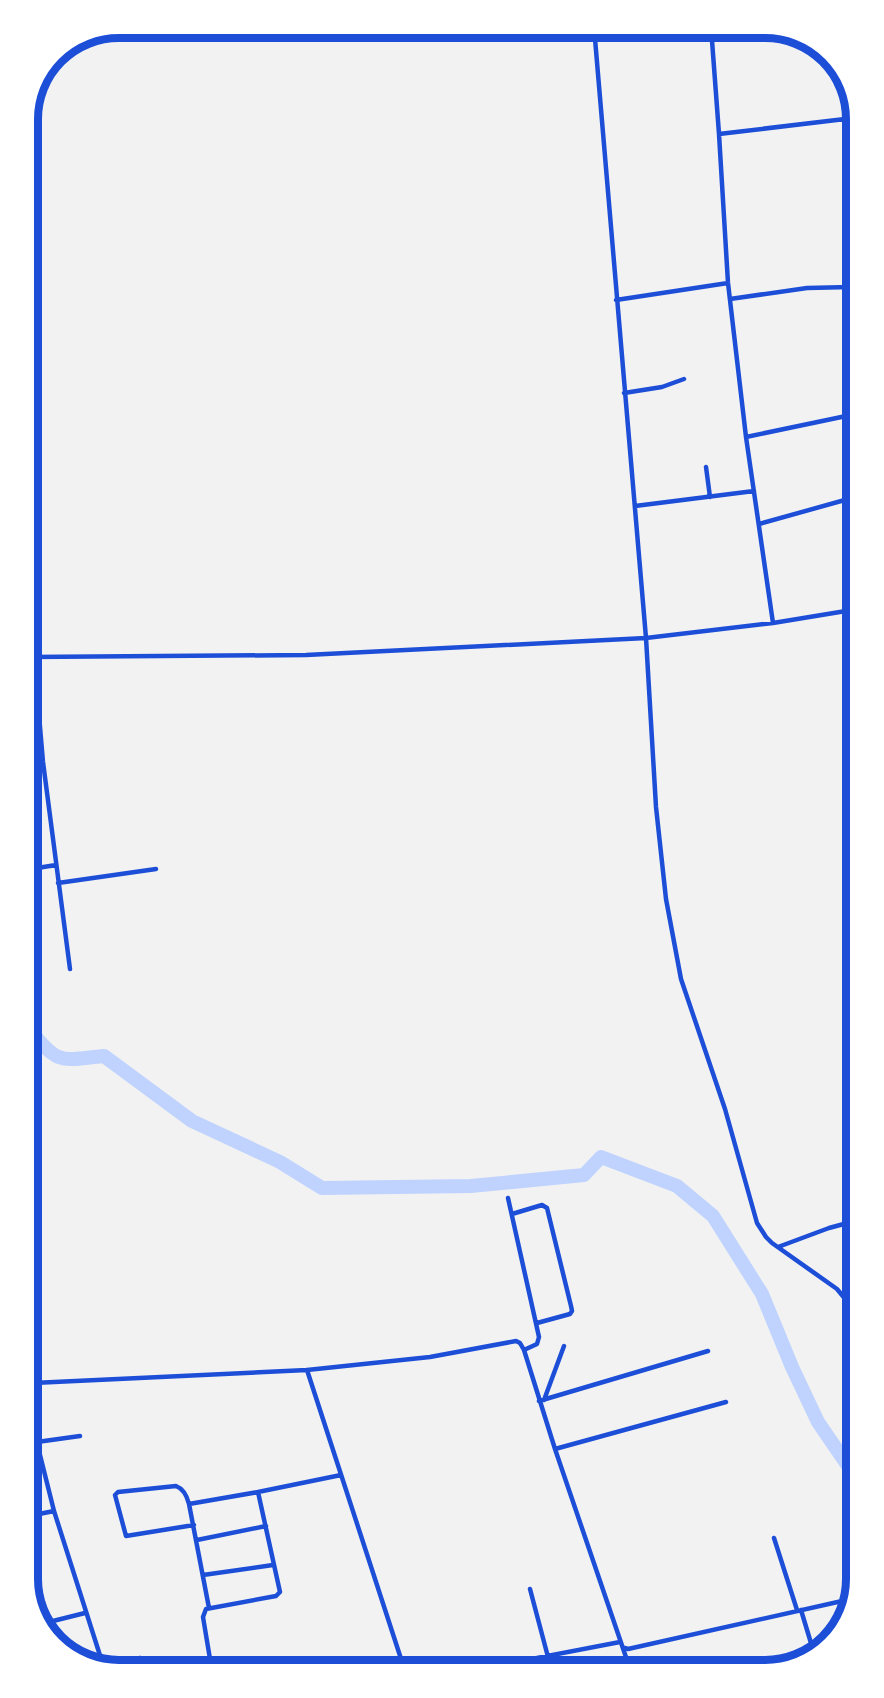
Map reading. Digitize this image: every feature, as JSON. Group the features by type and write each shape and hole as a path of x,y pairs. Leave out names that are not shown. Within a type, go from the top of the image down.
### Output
{"street":[{"path":"595,38 646,638 657,817 666,899 677,960 690,1010 725,1109 757,1223 766,1237 837,1289 846,1300"},
{"path":"712,38 728,283 753,491 773,623"},
{"path":"842,95 846,128"},
{"path":"719,134 845,119"},
{"path":"616,300 728,283"},
{"path":"730,299 807,288 846,287"},
{"path":"624,393 662,387 684,379"},
{"path":"746,437 846,416"},
{"path":"706,467 710,496"},
{"path":"635,506 753,491"},
{"path":"759,524 846,500"},
{"path":"38,657 306,656 646,638 773,623 846,611"},
{"path":"38,710 70,969"},
{"path":"38,868 56,865"},
{"path":"58,883 156,869"},
{"path":"508,1198 537,1323 539,1343 524,1350"},
{"path":"512,1214 542,1205 547,1208 571,1306 570,1314 537,1323"},
{"path":"778,1247 846,1224"},
{"path":"38,1383 307,1370 430,1357 516,1341 522,1345 542,1400 555,1449 628,1660"},
{"path":"542,1400 564,1346"},
{"path":"542,1400 708,1351"},
{"path":"307,1370 401,1660"},
{"path":"555,1449 726,1402"},
{"path":"38,1442 80,1436"},
{"path":"38,1446 54,1511 101,1658"},
{"path":"189,1504 341,1475"},
{"path":"194,1526 126,1536 115,1497 118,1492 176,1486 187,1496 194,1526 209,1608"},
{"path":"210,1659 204,1611 209,1608 279,1594 280,1589 258,1492"},
{"path":"38,1514 54,1511"},
{"path":"196,1540 266,1526"},
{"path":"774,1538 812,1646"},
{"path":"203,1575 273,1565"},
{"path":"530,1589 548,1657"},
{"path":"625,1648 844,1600"},
{"path":"49,1622 86,1613"},
{"path":"531,1660 620,1642"}],"waterway":[{"path":"38,1040 48,1050 62,1058 79,1059 104,1056 192,1121 280,1162 322,1188 471,1186 584,1175 601,1157 677,1186 713,1216 762,1294 818,1422 846,1463"}]}
